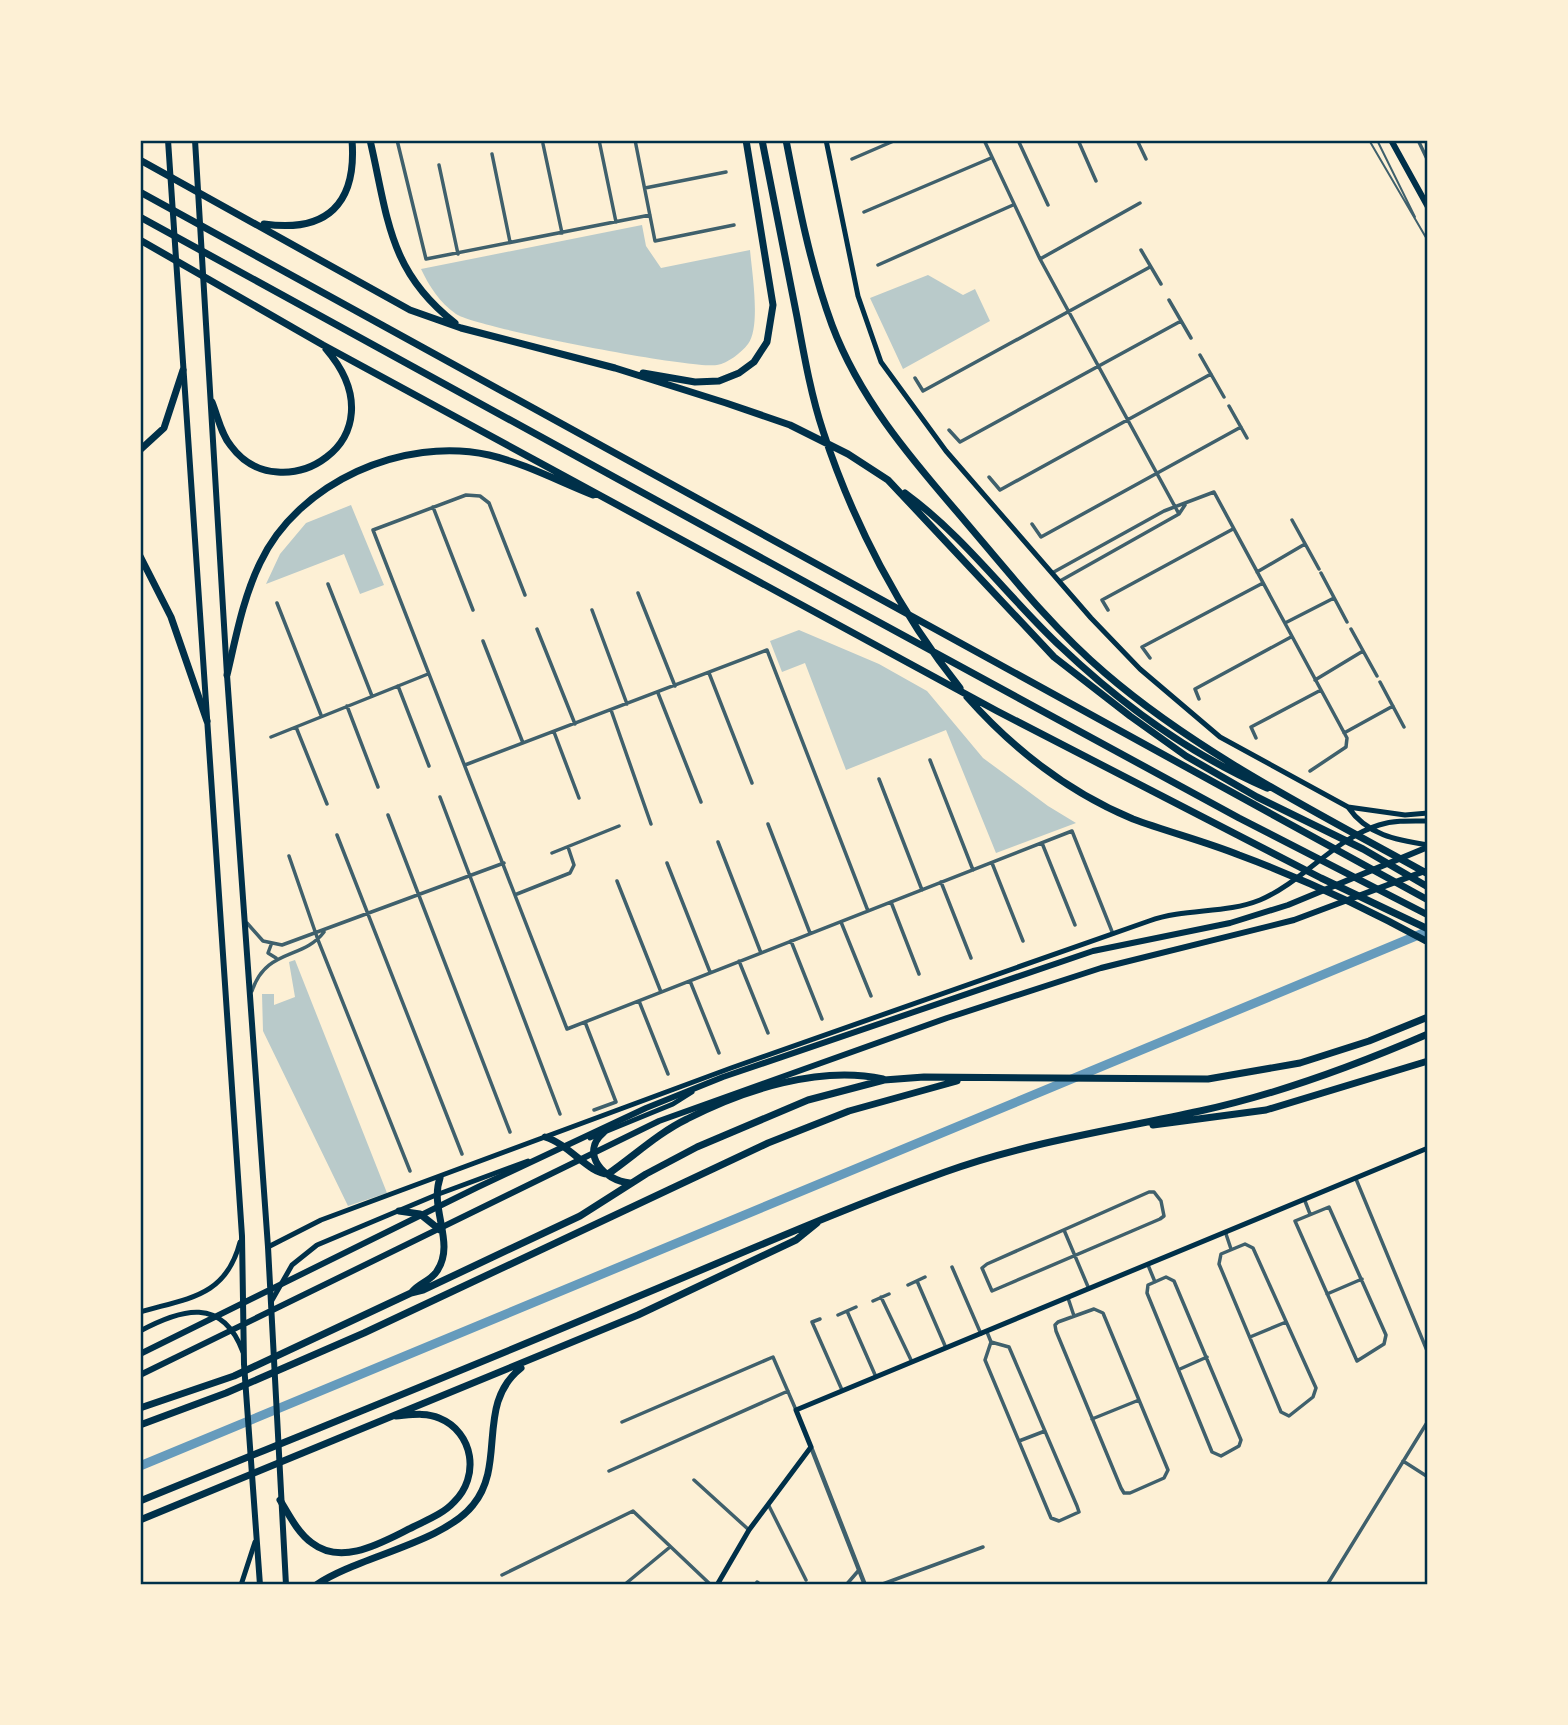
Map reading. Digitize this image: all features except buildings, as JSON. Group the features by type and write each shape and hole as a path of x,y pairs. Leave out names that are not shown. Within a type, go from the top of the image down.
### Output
{"highway":[{"path":"258,224 302,226 332,211 345,197 352,181 352,140"},
{"path":"370,140 389,226 401,263 422,294 461,328"},
{"path":"615,368 695,382 719,381 739,373 764,348 771,328 773,305 746,140"},
{"path":"762,140 816,407 839,474 868,541 896,593 941,664 980,712 1042,768 1093,800 1150,825 1240,855 1383,917 1428,942"},
{"path":"786,140 812,263 832,326 865,395 913,460 1043,611 1103,671 1194,739 1284,795 1428,872"},
{"path":"140,160 258,224 360,285 410,310 461,328 615,368 790,425 848,454 889,481 961,538 1059,645 1088,671 1178,740 1245,778 1284,795"},
{"path":"140,192 1427,900"},
{"path":"140,217 1215,805 1428,915"},
{"path":"140,240 323,345 997,711 1321,878 1428,929"},
{"path":"212,402 225,437 248,462 265,469 285,472 311,467 338,445 352,413 346,376 323,345"},
{"path":"140,450 164,428 183,370"},
{"path":"227,675 240,617 260,561 293,517 357,472 396,456 432,452 490,455 623,507"},
{"path":"889,481 1054,657 1084,681 1186,756 1257,797 1363,849 1428,887"},
{"path":"140,556 171,617 207,721"},
{"path":"411,1293 423,1290 564,1224 697,1147 808,1100 884,1080 1012,1077 1208,1079 1300,1063 1428,1017"},
{"path":"140,1501 582,1320 826,1216 948,1170 1028,1146 1203,1111 1284,1089 1351,1067 1428,1034"},
{"path":"1114,1129 1206,1120 1266,1110 1428,1061"},
{"path":"545,1137 566,1146 593,1170 608,1174 686,1119 785,1082 811,1076 863,1075 884,1080"},
{"path":"140,1425 226,1393 364,1333 768,1143 849,1111 964,1079"},
{"path":"604,1132 596,1140 592,1150 595,1161 621,1182 631,1183"},
{"path":"613,1195 621,1182 627,1161"},
{"path":"140,1408 234,1376 411,1293 432,1278 440,1267 444,1247 436,1195 440,1178"},
{"path":"400,1211 426,1217 442,1234"},
{"path":"140,1520 638,1315 796,1240 826,1216"},
{"path":"316,1585 445,1526 471,1509 486,1484 490,1468 492,1424 499,1393 515,1373 529,1362"},
{"path":"280,1500 312,1544 341,1553 373,1546 448,1508 465,1489 470,1475 471,1459 463,1438 450,1423 437,1417 420,1414 389,1417"}],"main road":[{"path":"167,140 242,1236 244,1364 260,1585"},
{"path":"195,140 227,675 268,1247 286,1585"},
{"path":"826,140 859,296 881,362 946,451 1052,573 1140,669 1220,737 1348,807 1405,815 1428,813"},
{"path":"1391,140 1428,207"},
{"path":"1348,807 1357,820 1369,829 1398,841 1428,846"},
{"path":"268,1247 321,1220 731,1068 1177,911 1241,906 1262,899 1353,838 1379,825 1428,821"},
{"path":"140,1354 478,1187 646,1108 723,1076 1093,951 1230,922 1288,905 1428,846"},
{"path":"140,1375 659,1121 959,1014 1101,968 1294,920 1428,872"},
{"path":"270,1304 292,1265 317,1245 436,1195 673,1104 731,1068"},
{"path":"717,1585 749,1530 811,1447 796,1410 1428,1148"},
{"path":"140,1311 198,1296 220,1283 236,1259 242,1236"},
{"path":"141,1330 179,1312 200,1312 219,1320 230,1330 244,1355"},
{"path":"241,1585 255,1542"}],"street":[{"path":"397,140 426,259 650,215"},
{"path":"598,140 616,222"},
{"path":"635,140 655,241 734,225"},
{"path":"852,159 896,140"},
{"path":"992,140 984,142 1013,205 1068,312 1179,514"},
{"path":"1018,140 1048,205"},
{"path":"1078,140 1096,181"},
{"path":"1137,140 1146,159"},
{"path":"1418,140 1428,161"},
{"path":"544,144 562,233"},
{"path":"492,154 510,242"},
{"path":"864,212 991,158"},
{"path":"439,165 458,254"},
{"path":"645,188 726,172"},
{"path":"1040,259 1140,203"},
{"path":"878,265 1013,205"},
{"path":"1140,250 1161,284"},
{"path":"915,378 923,391 1150,267"},
{"path":"1169,300 1191,338"},
{"path":"948,430 960,442 1181,321"},
{"path":"1200,355 1224,397"},
{"path":"989,477 1000,490 1211,374"},
{"path":"1229,406 1247,438"},
{"path":"1032,524 1041,537 1241,427"},
{"path":"1052,573 1174,506 1185,505 1214,492 1348,743 1310,771"},
{"path":"525,595 489,503 480,496 466,495 373,530 568,1029 1072,831 1113,934"},
{"path":"1060,581 1179,514 1185,505"},
{"path":"433,507 473,610"},
{"path":"1292,520 1347,622"},
{"path":"1108,610 1102,600 1233,529"},
{"path":"1257,572 1305,544"},
{"path":"1084,555 1090,564"},
{"path":"1150,658 1142,647 1263,583"},
{"path":"328,584 372,696"},
{"path":"638,593 675,687"},
{"path":"1285,623 1334,598"},
{"path":"277,603 322,716"},
{"path":"592,610 627,704"},
{"path":"537,629 575,724"},
{"path":"1351,629 1377,676"},
{"path":"1199,699 1195,689 1292,636"},
{"path":"483,641 523,743"},
{"path":"465,765 767,650 868,911"},
{"path":"1315,680 1363,651"},
{"path":"709,673 752,783"},
{"path":"271,737 428,674"},
{"path":"1380,682 1404,727"},
{"path":"398,686 429,766"},
{"path":"1256,738 1251,727 1321,690"},
{"path":"658,693 701,802"},
{"path":"347,706 378,787"},
{"path":"1344,733 1393,706"},
{"path":"611,710 651,824"},
{"path":"296,727 327,804"},
{"path":"554,732 579,798"},
{"path":"930,760 973,870"},
{"path":"879,779 922,890"},
{"path":"440,797 560,1114"},
{"path":"388,815 510,1132"},
{"path":"768,824 810,934"},
{"path":"551,853 619,826"},
{"path":"337,835 462,1154"},
{"path":"718,842 761,953"},
{"path":"1042,843 1075,926"},
{"path":"517,894 570,873 574,865 568,846"},
{"path":"289,856 318,940 411,1171"},
{"path":"246,920 258,938 273,945 282,945 315,932 324,932 505,863"},
{"path":"667,863 710,973"},
{"path":"992,863 1023,941"},
{"path":"617,881 661,992"},
{"path":"941,882 971,958"},
{"path":"891,902 919,974"},
{"path":"841,922 871,996"},
{"path":"251,991 262,970 276,958 318,940 324,932"},
{"path":"791,941 822,1020"},
{"path":"273,945 268,953 276,958"},
{"path":"739,961 768,1033"},
{"path":"690,981 719,1053"},
{"path":"639,1001 668,1074"},
{"path":"585,1022 616,1102 594,1110"},
{"path":"1356,1180 1428,1353"},
{"path":"1149,1192 1154,1192 1161,1201 1164,1216 1160,1219 992,1291 982,1268 1064,1230 1149,1192"},
{"path":"1305,1201 1310,1214"},
{"path":"1329,1207 1362,1279 1387,1340 1357,1361 1295,1222 1329,1207"},
{"path":"1064,1230 1089,1290"},
{"path":"1226,1234 1231,1249"},
{"path":"1251,1244 1286,1322 1316,1388 1313,1397 1289,1416 1281,1412 1219,1264 1221,1254 1251,1244"},
{"path":"1148,1265 1154,1282"},
{"path":"952,1267 984,1333 991,1342 1009,1347 1079,1512 1067,1518 1054,1522 1051,1518 985,1360 991,1342"},
{"path":"908,1285 925,1277"},
{"path":"1166,1277 1174,1281 1207,1357 1241,1440 1239,1446 1216,1456 1212,1452 1147,1293 1148,1284 1166,1277"},
{"path":"1327,1294 1362,1279"},
{"path":"917,1281 946,1348"},
{"path":"873,1301 889,1294"},
{"path":"881,1297 912,1362"},
{"path":"1068,1298 1074,1316"},
{"path":"838,1315 856,1307"},
{"path":"1094,1309 1103,1313 1139,1400 1168,1470 1164,1478 1130,1493 1124,1493 1055,1325 1094,1309"},
{"path":"846,1311 876,1377"},
{"path":"820,1319 812,1322 842,1391"},
{"path":"1250,1337 1286,1322"},
{"path":"622,1422 773,1357 796,1410"},
{"path":"1180,1369 1207,1357"},
{"path":"609,1471 788,1391"},
{"path":"1092,1419 1139,1400"},
{"path":"1327,1585 1428,1421"},
{"path":"1019,1441 1045,1431"},
{"path":"811,1447 866,1585"},
{"path":"1403,1461 1428,1477"},
{"path":"694,1480 749,1530"},
{"path":"768,1504 806,1580"},
{"path":"502,1575 633,1511 711,1585"},
{"path":"624,1585 670,1546"},
{"path":"880,1585 983,1547"},
{"path":"846,1585 859,1570"}],"lane":[{"path":"1369,140 1410,215 1415,218 1428,241"},
{"path":"1377,140 1415,212 1415,218"}],"shaded area":[{"path":"642,225 646,246 661,268 750,250 755,299 754,325 748,344 734,357 717,365 668,361 541,337 472,320 456,314 445,305 431,288 421,269"},
{"path":"928,275 963,295 975,289 990,321 903,369 870,298"},
{"path":"351,505 384,585 360,594 344,554 266,584 280,554 306,523"},
{"path":"799,630 879,664 927,691 983,758 1048,806 1076,823 996,853 946,730 846,770 805,663 782,672 770,641"},
{"path":"295,960 387,1193 348,1206 263,1031 262,994 274,994 274,1005 295,997 289,962"}],"waterway":[{"path":"140,1466 1428,931"}]}
